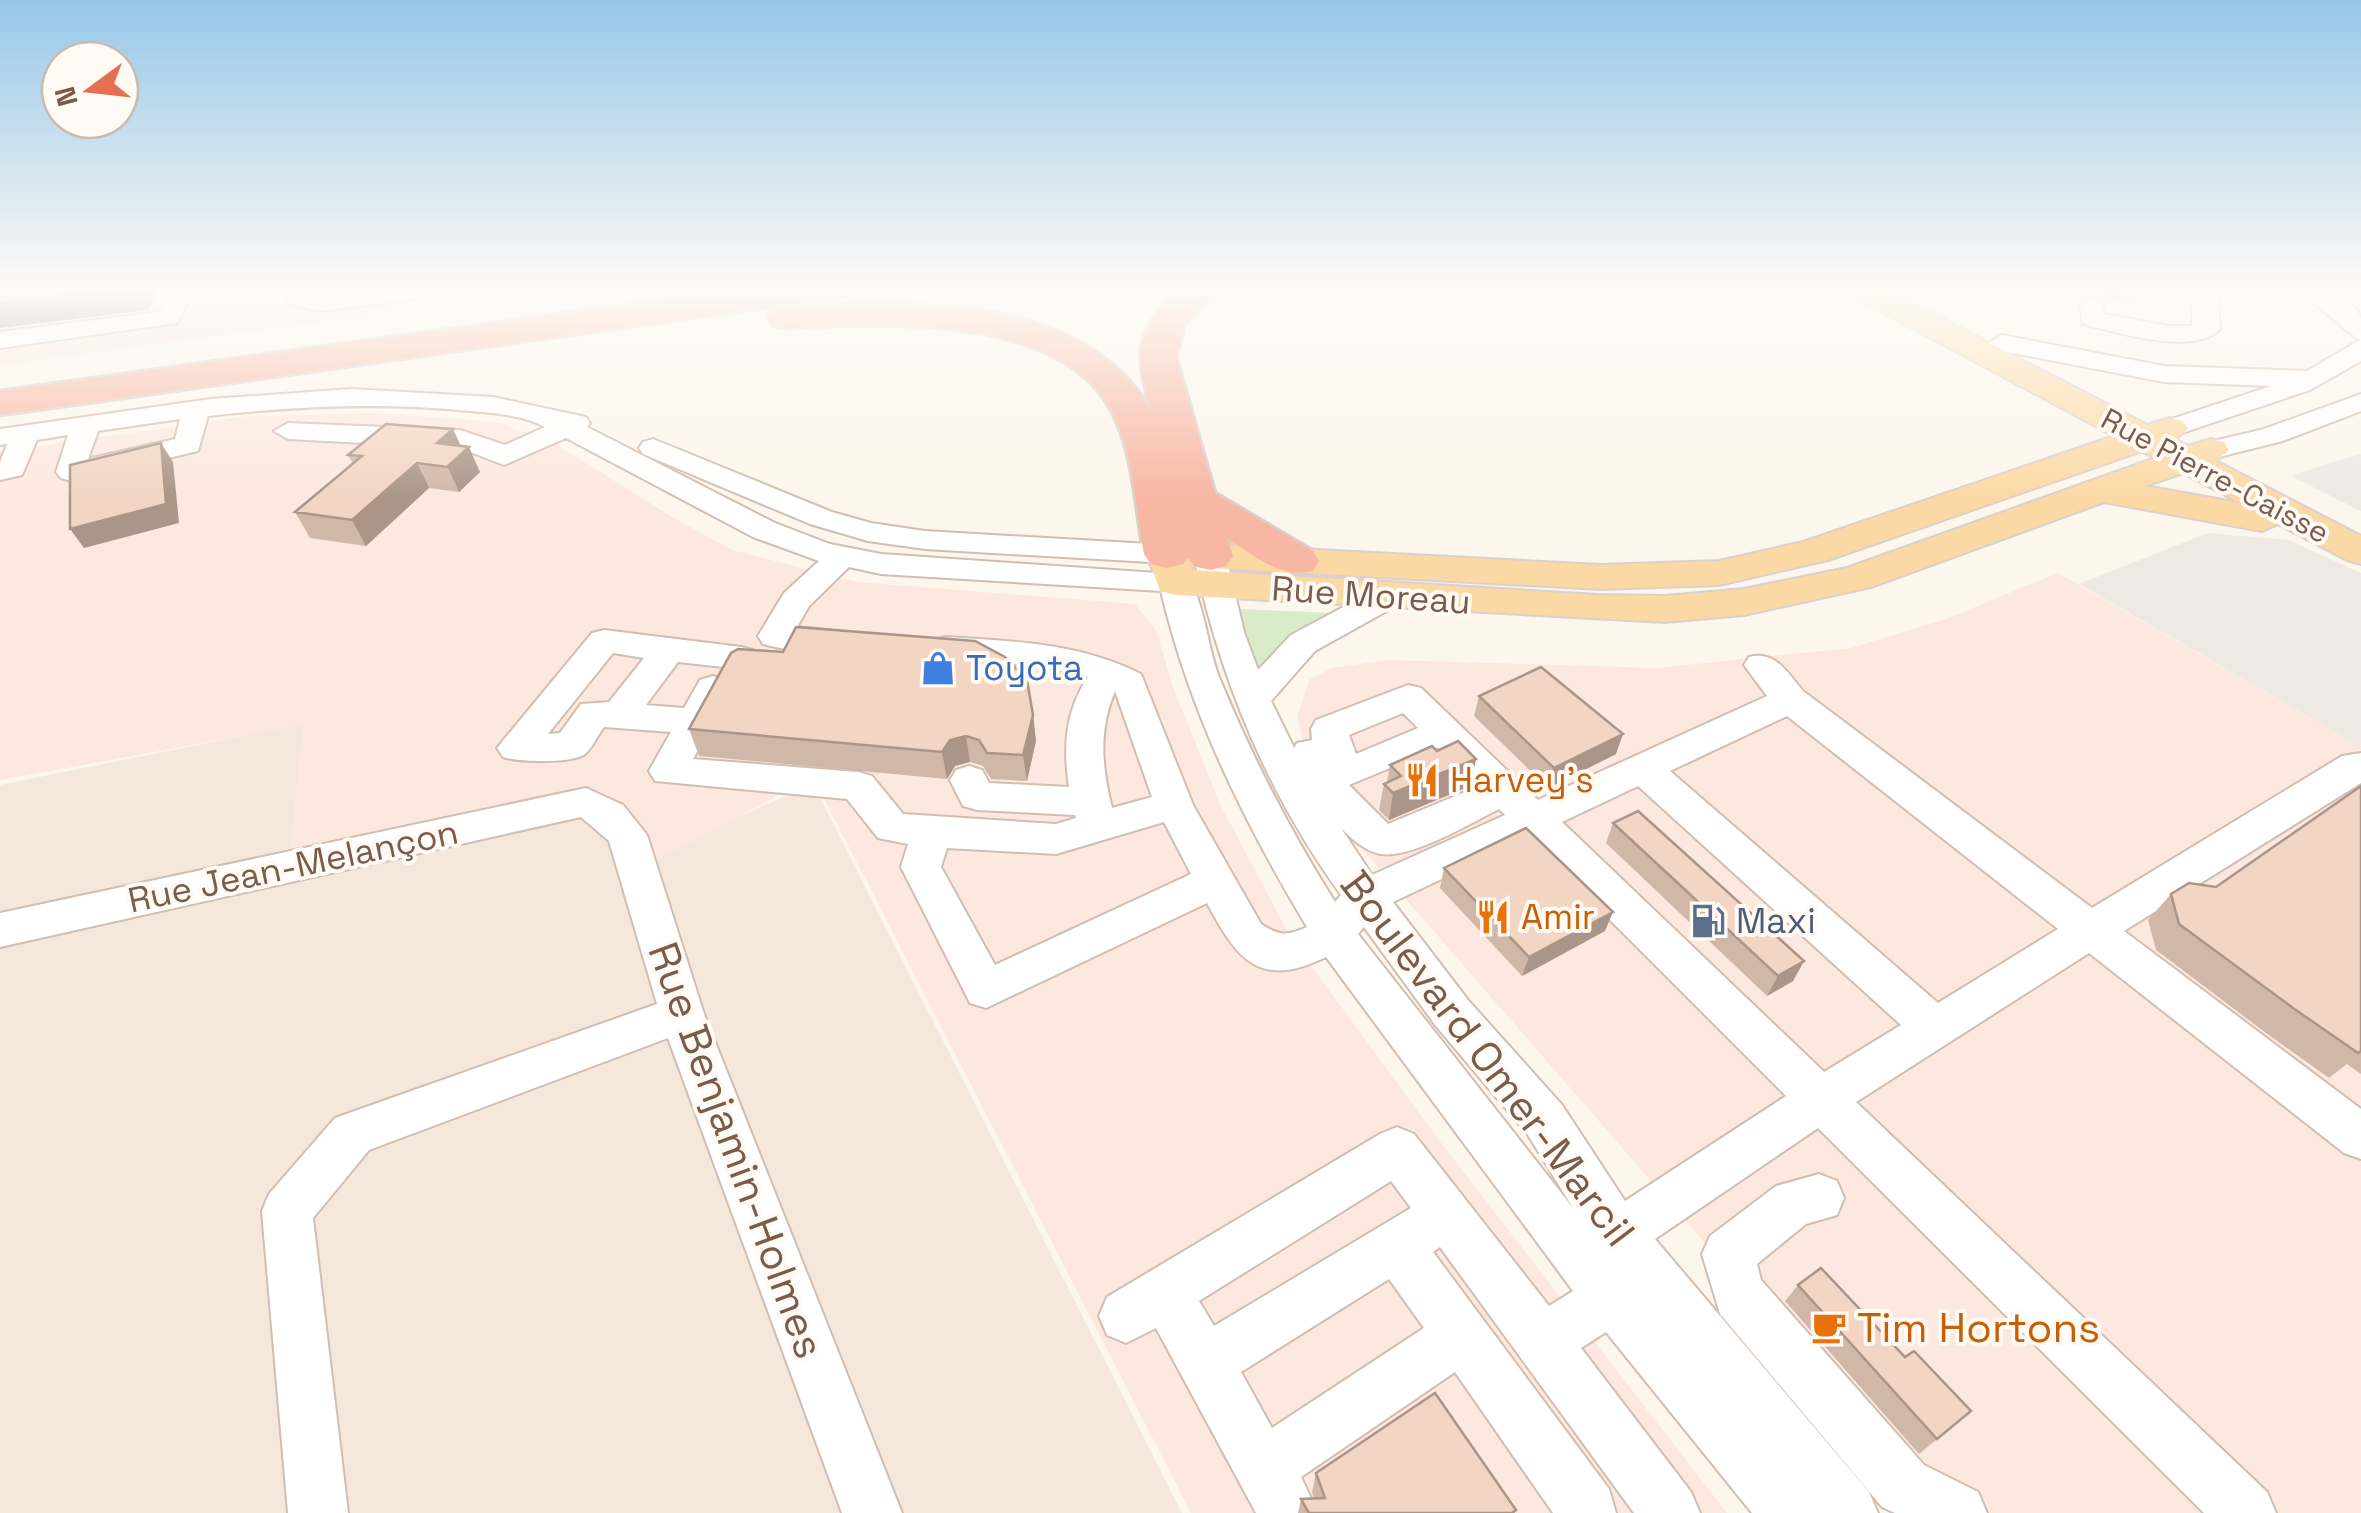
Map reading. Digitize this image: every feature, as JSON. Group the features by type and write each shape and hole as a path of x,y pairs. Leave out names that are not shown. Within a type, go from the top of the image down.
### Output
{"highway":[{"path":"0,377 145,358"},
{"path":"0,403 329,358"},
{"path":"1077,358 1120,390 1192,569"},
{"path":"1158,358 1196,500 1192,569"},
{"path":"1196,500 1296,561"}],"main road":[{"name":"Rue Pierre-Caisse","path":"1990,358 2054,391 2361,527"},
{"name":"Rue Pierre-Caisse","path":"2027,358 2361,552"},
{"path":"2050,472 2046,452 2059,445 2070,429 2054,391"},
{"name":"Rue Moreau","path":"1192,569 1296,561 1590,576 1718,573 1814,552 2050,472 2177,444"},
{"name":"Rue Moreau","path":"1192,569 1389,596 1631,609 1756,601 1857,578 2102,490 2177,444"},
{"path":"2102,490 2315,528"}],"street":[{"path":"2078,358 2164,374 2308,379"},
{"path":"2177,444 2350,358"},
{"name":"Rue Moreau","path":"13,435 306,398 386,396 482,402 539,413 674,455 811,514 868,532 1192,569"},
{"path":"2177,444 2273,435 2361,402"},
{"path":"87,424 73,456 71,472 188,444 196,410"},
{"path":"288,432 460,439 504,456 572,424"},
{"name":"Rue Moreau","path":"572,424 764,530 841,557 895,565 1192,569"},
{"path":"0,471 12,468 13,435"},
{"path":"841,557 796,600 775,636 722,670 668,771 858,786 892,828 932,832 1039,839 1095,815 1174,805"},
{"name":"Boulevard Omer-Marcil","path":"1192,569 1227,632 1252,699 1298,792 1348,915"},
{"name":"Boulevard Omer-Marcil","path":"1192,569 1193,654 1233,757 1281,849 1348,915 1790,1513"},
{"path":"1252,699 1303,644 1389,596"},
{"path":"775,636 872,643"},
{"path":"695,721 594,713 571,746 516,748 604,641 741,658"},
{"path":"910,645 1042,655 1109,673 1134,689 1174,805 1246,936 1269,952 1293,952 1532,805"},
{"path":"618,716 670,650"},
{"path":"1761,665 1790,700 2361,1137"},
{"path":"1095,815 1084,768 1086,711 1092,695 1109,673"},
{"path":"1790,700 1642,768 1532,805 1398,839 1378,838 1363,828 1312,760 1308,738 1408,697 1457,728 1532,805 1822,1098 2246,1513"},
{"path":"1457,728 1532,805"},
{"path":"1328,730 1332,752 1356,783 1457,728"},
{"path":"1542,1340 1603,1264 1822,1098 2355,765 2361,768"},
{"path":"1642,768 1935,1028"},
{"path":"969,780 977,796 1095,815"},
{"name":"Rue Jean-Melançon","path":"0,930 586,802"},
{"name":"Rue Benjamin-Holmes","path":"586,802 609,814 627,835 682,1014 872,1513"},
{"path":"932,832 921,867 986,990 1214,882"},
{"path":"318,1513 287,1211 352,1134 682,1014"},
{"path":"1461,1335 1275,1491 1205,1363 1146,1304 1397,1150 1670,1513"},
{"path":"1819,1198 1794,1203 1728,1254 1740,1295 1902,1486 1957,1513"},
{"path":"1205,1363 1446,1215"},
{"path":"1397,1246 1588,1510 1584,1513"},
{"name":"Boulevard Omer-Marcil","path":"1603,1264 1848,1513"}],"shaded area":[{"path":"0,358 55,358 0,365"},
{"path":"373,413 497,422 556,444 732,550 857,582 1135,604 1156,630 1174,690 1220,804 1292,940 1445,1148 1727,1513 1191,1513 813,777 647,865 589,801 288,871 303,725 0,780 0,452 247,416"},
{"path":"2361,454 2361,511 2291,476 2326,464"},
{"path":"2208,533 2288,540 2361,573 2361,747 2079,584"},
{"path":"2058,573 2361,747 2361,1513 1940,1513 1357,843 1311,773 1297,716 1310,679 1332,668 1388,660 1657,668 1851,648 1946,619"},
{"path":"306,723 586,802 636,862 813,784 1182,1513 0,1513 0,785"}],"green space":[{"path":"1239,609 1332,613 1265,670 1258,668"}],"building":[{"path":"386,424 453,429 437,443 469,447 447,467 417,463 352,520 295,512 362,456 348,455"},
{"path":"161,443 166,504 70,529 70,465"},
{"path":"796,627 975,641 1005,657 1027,680 1033,715 1023,755 987,753 979,740 966,736 950,740 942,752 689,729 731,653 738,649 783,652"},
{"path":"1541,667 1623,734 1554,768 1479,696"},
{"path":"1458,741 1476,759 1393,793 1384,784 1401,776 1390,765 1432,746 1437,751"},
{"path":"2361,786 2358,1053 2179,924 2171,894 2189,883 2216,887"},
{"path":"1638,811 1804,961 1778,976 1613,823"},
{"path":"1526,828 1613,912 1529,957 1444,868"},
{"path":"1821,1268 1905,1357 1914,1351 1971,1411 1937,1439 1798,1285"},
{"path":"1435,1393 1516,1510 1309,1513 1301,1499 1325,1498 1316,1473"}],"place":[{"name":"Toyota","path":"938,668"},
{"name":"Harvey's","path":"1422,780"},
{"name":"Amir","path":"1493,917"},
{"name":"Maxi","path":"1708,921"},
{"name":"Tim Hortons","path":"1829,1327"}]}
